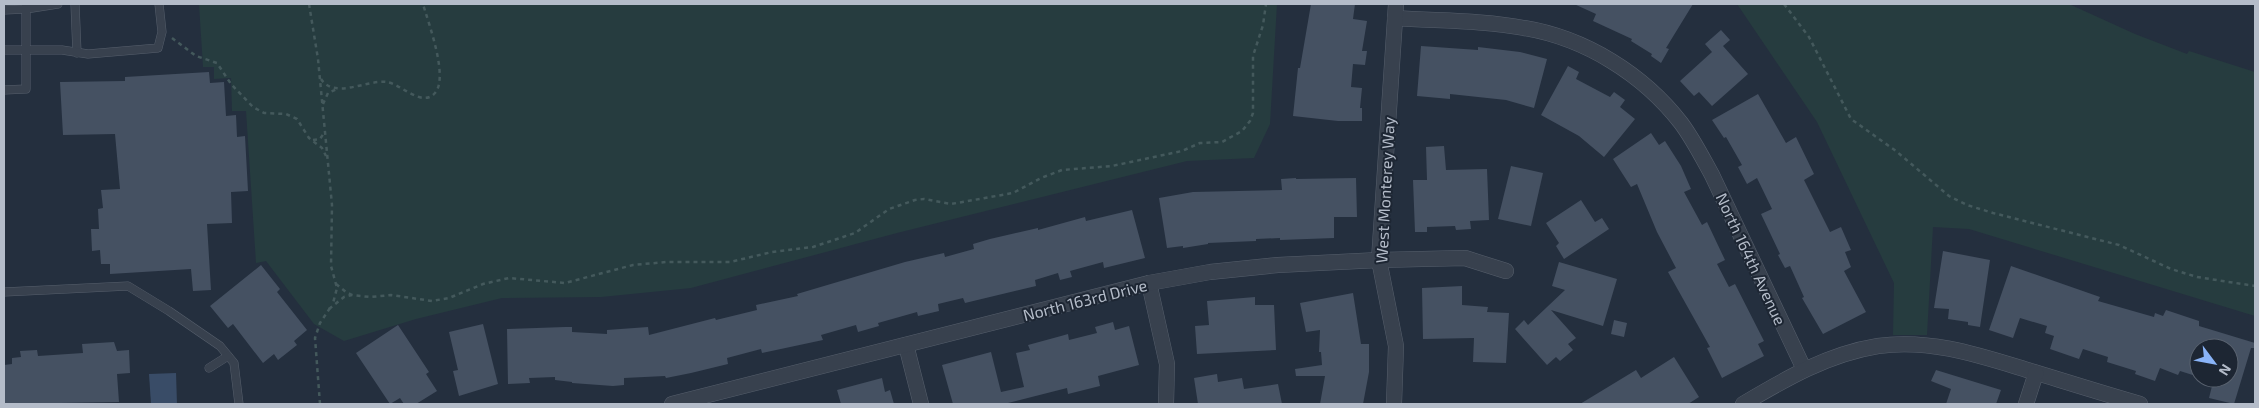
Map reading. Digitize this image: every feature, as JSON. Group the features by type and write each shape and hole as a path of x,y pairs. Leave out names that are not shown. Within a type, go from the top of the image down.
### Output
{"street":[{"name":"West Monterey Way","path":"1394,404 1396,346 1379,260 1395,11"},
{"name":"North 164th Avenue","path":"1395,11 1546,32 1594,51 1634,77 1666,106 1681,123 1699,150 1804,369"},
{"name":"North 163rd Drive","path":"672,404 1149,284 1220,271 1278,265 1466,258 1506,271"},
{"path":"1149,284 1167,364 1166,404"},
{"path":"906,345 921,404"},
{"path":"1743,404 1804,369 1832,359 1878,346 1923,345 1969,353 2140,404"},
{"path":"2026,404 2036,373"}],"lane":[{"path":"4,10 58,4"},
{"path":"75,4 77,53"},
{"path":"4,50 62,50 88,54 158,48 162,32 159,4"},
{"path":"4,90 26,88 26,7"},
{"path":"4,292 128,286 220,346 234,363 240,404"},
{"path":"208,368 228,356"}],"path":[{"path":"309,4 320,76 333,212 331,266 336,284 336,295 330,309 320,324 315,338 320,404"},
{"path":"320,76 326,86 338,88 387,82 417,96 428,98 435,94 439,84 438,61 424,4"},
{"path":"330,309 344,297 390,295 432,301 449,298 490,282 509,278 557,284 633,265 666,262 730,262 827,243 855,233 890,209 915,200 924,199 950,204 1013,193 1041,178 1062,170 1112,166 1182,150 1200,143 1222,142 1235,136 1246,126 1252,113 1253,56 1263,25 1266,4"},
{"path":"1784,4 1809,36 1851,119 1896,151 1949,196 1967,205 1993,213 2119,245 2197,277 2255,286"},
{"path":"162,32 196,56 217,63 231,84 248,103 258,110 271,114 292,115 301,123 312,140 322,148 327,158"},
{"path":"322,106 328,94 338,88"},
{"path":"312,140 320,139 325,132"},
{"path":"336,284 346,292 356,296"}],"green space":[{"path":"199,4 1277,4 1270,124 1254,158 1187,161 897,233 691,288 601,297 502,298 416,319 344,341 314,324 266,261 256,263 246,111 232,111 231,78 214,79 214,67 203,67"},
{"path":"1737,4 2069,4 2135,34 2187,54 2189,51 2255,72 2255,316 1969,229 1933,227 1927,335 1893,335 1894,283 1817,122"}],"water":[{"path":"176,373 177,404 151,404 149,374"}],"building":[{"path":"1311,4 1355,4 1353,19 1367,21 1362,51 1367,51 1365,65 1353,64 1351,87 1362,88 1360,108 1362,108 1362,121 1338,121 1293,116 1298,68 1300,68"},
{"path":"1574,4 1693,4 1666,48 1669,49 1661,63 1651,56 1652,54 1631,41 1632,39 1593,21 1596,14"},
{"path":"1721,30 1730,40 1723,46 1748,74 1712,106 1699,92 1694,96 1680,81 1712,52 1705,44"},
{"path":"1421,46 1478,50 1478,47 1520,52 1547,59 1534,108 1506,100 1450,94 1450,99 1417,96"},
{"path":"1568,66 1579,72 1576,79 1610,97 1614,92 1625,100 1620,107 1635,119 1604,157 1579,136 1541,115"},
{"path":"209,72 210,83 224,82 226,116 236,115 237,137 245,136 248,191 231,192 232,223 207,224 211,290 193,291 191,269 110,274 110,264 101,264 100,250 92,251 91,229 99,229 98,209 103,208 101,190 120,189 115,134 63,135 60,82 125,81 125,77"},
{"path":"1758,94 1786,143 1796,137 1814,174 1804,180 1830,232 1841,227 1851,250 1845,252 1851,267 1844,271 1866,312 1823,334 1802,298 1804,297 1790,266 1785,268 1778,255 1780,254 1761,214 1772,209 1757,178 1747,184 1738,167 1742,165 1726,137 1724,138 1712,120"},
{"path":"1651,133 1659,145 1665,141 1681,166 1691,189 1684,192 1702,225 1707,222 1725,260 1717,264 1729,287 1735,284 1764,341 1758,344 1764,356 1722,378 1707,348 1710,347 1668,272 1676,268 1657,232 1637,184 1631,187 1613,159"},
{"path":"1444,146 1446,170 1487,169 1489,220 1470,221 1471,229 1456,230 1455,226 1427,227 1427,232 1415,232 1413,180 1427,180 1426,147"},
{"path":"1511,166 1543,173 1531,226 1498,219"},
{"path":"1356,178 1357,217 1334,217 1334,238 1256,239 1256,241 1208,243 1183,248 1183,246 1167,248 1159,198 1193,192 1282,190 1281,179"},
{"path":"1581,200 1595,222 1602,218 1609,229 1564,259 1556,246 1559,243 1546,223"},
{"path":"1132,210 1145,258 1104,268 1103,262 1070,271 1072,277 1060,280 1058,273 1035,280 1036,286 965,303 963,298 938,304 939,311 918,316 917,312 878,323 879,326 858,332 856,325 821,335 823,340 762,353 761,349 727,358 728,364 666,378 665,376 624,378 624,385 613,386 572,383 555,380 555,377 529,378 530,383 508,384 507,329 572,327 572,332 607,334 607,330 648,327 649,335 715,318 716,320 757,310 756,305 798,296 797,294 905,262 944,253 945,257 974,249 973,244 990,239 1038,228 1038,230 1085,217 1086,221"},
{"path":"1943,251 1990,260 1980,327 1968,325 1968,322 1948,319 1949,309 1934,308"},
{"path":"1559,262 1617,279 1603,326 1551,310 1576,338 1568,344 1573,350 1560,361 1556,357 1547,365 1515,329 1524,320 1528,325 1565,290 1552,286"},
{"path":"261,265 280,289 277,292 307,330 294,341 297,345 278,360 274,354 263,363 233,324 228,328 210,306"},
{"path":"2011,266 2100,297 2098,301 2154,317 2155,313 2163,316 2166,310 2199,321 2199,326 2239,338 2189,338 2189,374 2180,371 2178,375 2160,368 2155,381 2135,374 2136,371 2107,362 2108,357 2083,349 2079,359 2050,349 2054,336 2045,333 2047,326 2020,318 2013,338 1989,330"},
{"path":"1462,286 1462,305 1488,307 1487,312 1509,313 1506,363 1473,362 1474,338 1423,339 1422,288"},
{"path":"1353,293 1361,344 1369,344 1369,372 1363,404 1320,404 1325,376 1296,376 1295,369 1322,365 1321,352 1319,352 1320,330 1306,332 1300,303"},
{"path":"1255,297 1255,305 1274,305 1276,350 1197,354 1195,326 1209,325 1207,301"},
{"path":"1614,320 1627,323 1624,337 1611,334"},
{"path":"1113,322 1115,330 1129,326 1139,365 1098,376 1100,386 1068,394 1067,388 1004,404 953,404 942,365 991,352 1001,392 1024,387 1016,353 1030,350 1028,345 1068,334 1069,340 1097,333 1095,327"},
{"path":"483,324 498,384 459,396 453,371 458,370 449,332"},
{"path":"398,325 429,372 426,374 437,391 416,404 404,404 400,398 390,404 356,353"},
{"path":"2239,338 2255,343 2255,348 2251,348 2239,388"},
{"path":"114,342 117,351 129,350 130,373 117,374 119,402 4,404 4,365 12,364 12,358 21,357 20,351 37,350 38,356 83,353 82,344"},
{"path":"1674,357 1699,397 1688,404 1580,404 1636,370 1641,378"},
{"path":"1936,370 2001,390 1996,404 1946,404 1951,389 1931,381"},
{"path":"1217,374 1218,382 1242,378 1244,389 1278,384 1282,404 1198,404 1194,378"},
{"path":"882,378 885,392 890,390 894,404 841,404 837,390"},
{"path":"2212,388 2239,388 2234,404 2209,398"}]}
